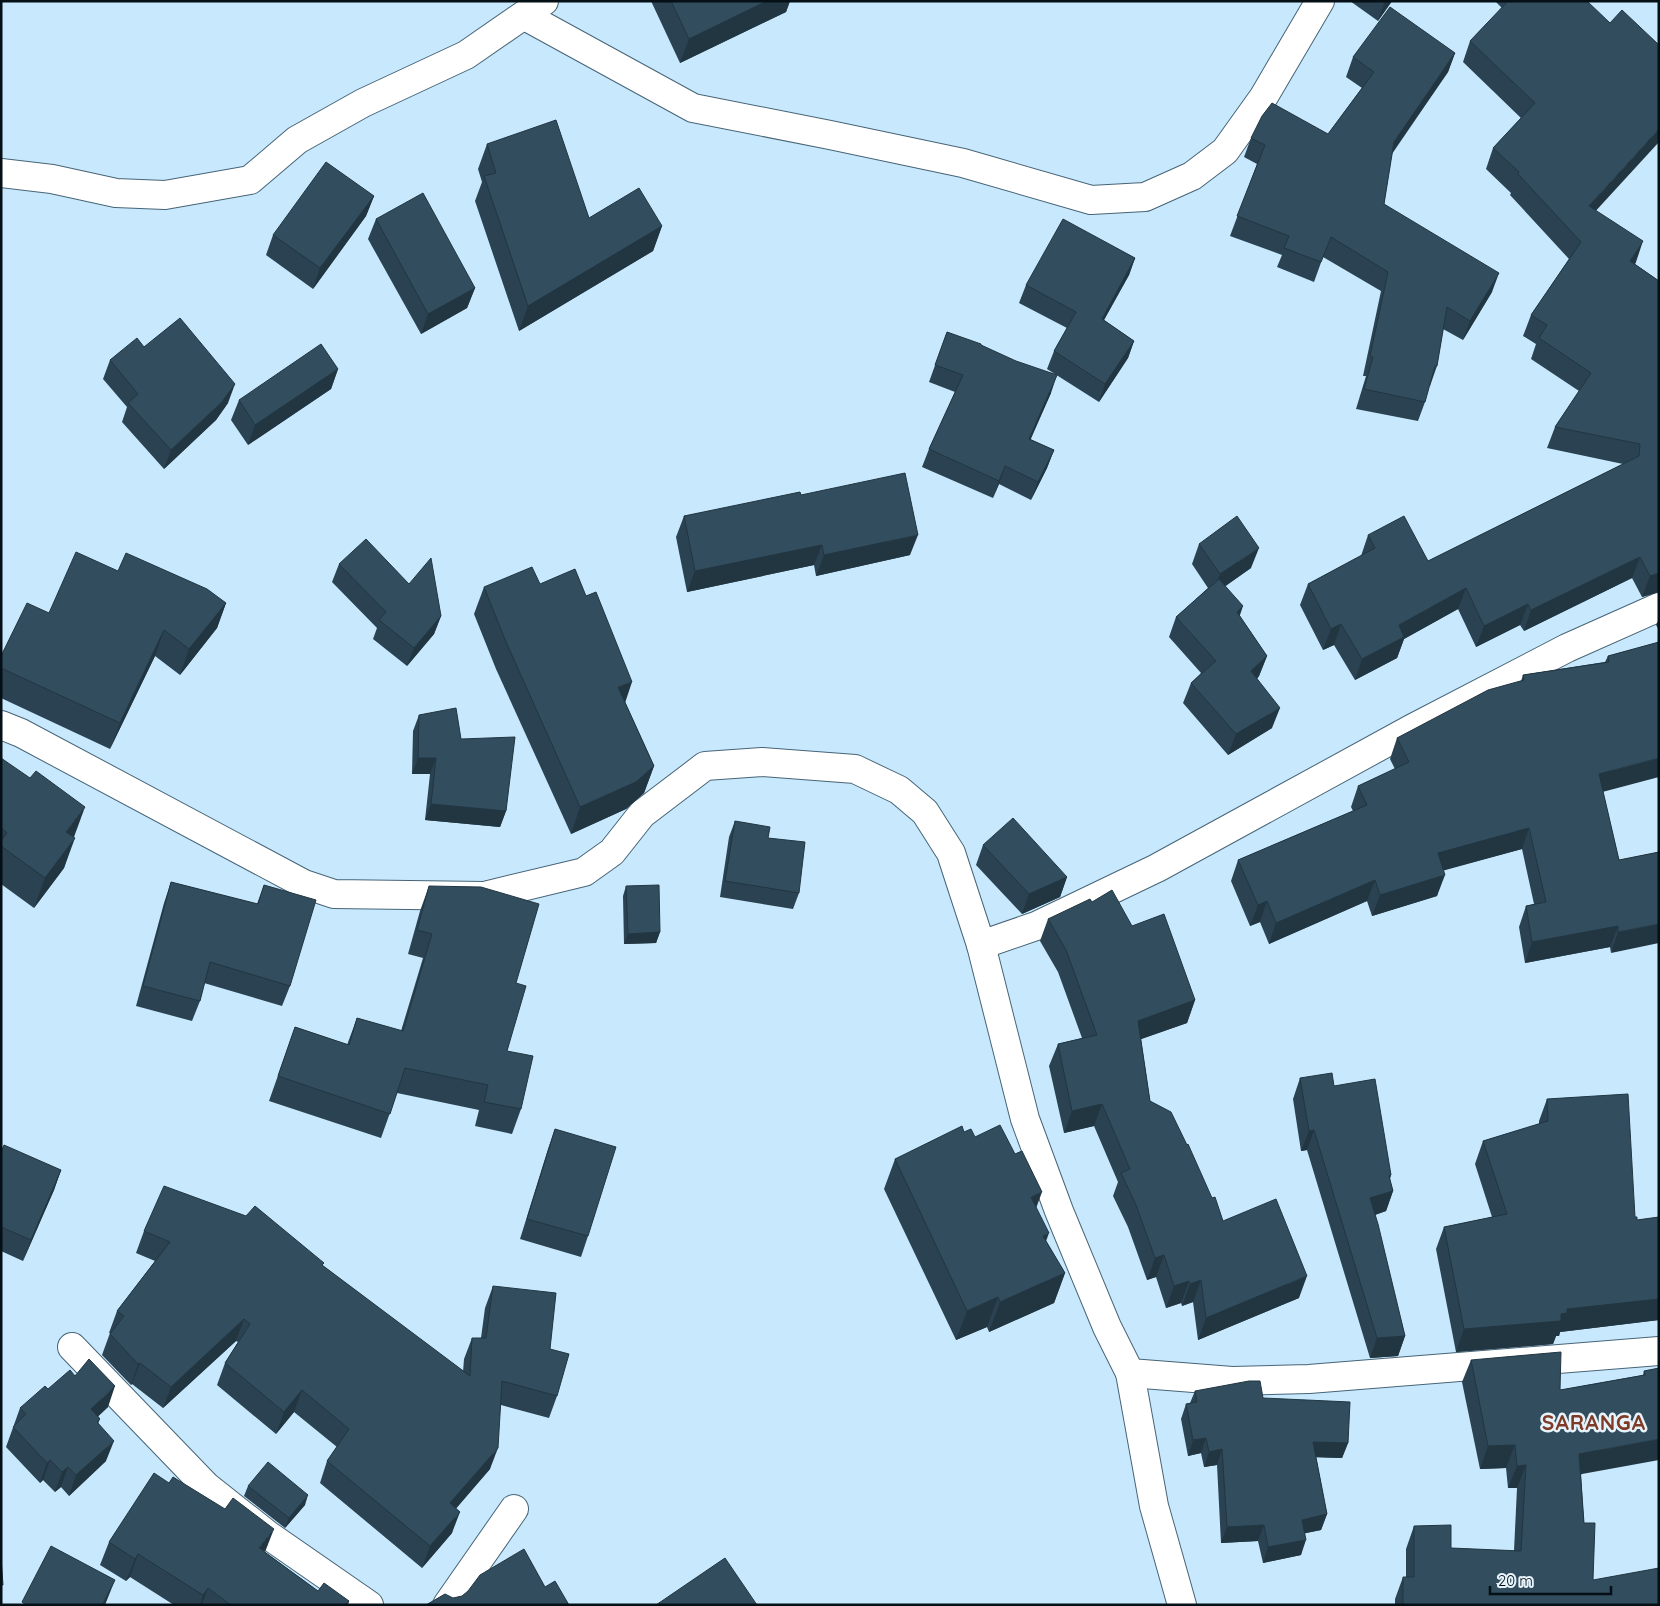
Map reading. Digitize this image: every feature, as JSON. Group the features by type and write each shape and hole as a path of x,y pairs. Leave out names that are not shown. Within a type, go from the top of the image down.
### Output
{"street":[{"path":"1,173 52,179 116,193 166,195 250,180 297,140 363,103 466,55 534,8 693,108 963,163 1091,200 1145,197 1192,176 1225,151 1263,98 1320,1"},
{"path":"981,945 1036,926 1157,868 1421,724 1567,648 1659,607"},
{"path":"1,725 304,884 334,894 484,896 584,872 612,852 642,814 705,766 762,762 855,769 899,790 925,812 951,853 981,945 1025,1119 1059,1210 1107,1327 1130,1373 1154,1506 1182,1605"},
{"path":"72,1347 206,1486 268,1535 369,1605"},
{"path":"1130,1373 1232,1381 1309,1379 1659,1351"},
{"path":"447,1605 514,1509"}],"building":[{"path":"671,1 767,1 689,39"},
{"path":"1508,1 1587,1 1610,23 1622,10 1659,45 1659,129 1589,206 1643,241 1630,261 1659,281 1659,573 1650,576 1640,557 1531,610 1528,604 1484,626 1466,588 1399,625 1404,637 1362,659 1341,624 1331,629 1308,584 1375,548 1368,535 1404,516 1428,561 1639,456 1640,444 1555,427 1591,373 1539,338 1547,325 1531,315 1581,242 1518,174 1519,172 1493,148 1535,103 1470,41"},
{"path":"1390,7 1455,53 1394,142 1384,204 1499,273 1470,321 1447,307 1437,366 1435,366 1425,402 1364,389 1373,357 1370,356 1388,272 1331,237 1321,262 1284,248 1289,236 1237,216 1265,145 1251,138 1262,116 1272,103 1328,134 1374,72 1353,57"},
{"path":"556,120 589,218 639,188 662,226 528,306 484,176 496,173 487,144"},
{"path":"326,162 374,196 320,268 273,235"},
{"path":"423,193 475,288 428,314 376,219"},
{"path":"1063,219 1135,258 1102,319 1134,341 1105,384 1054,351 1076,312 1026,285"},
{"path":"180,318 235,384 222,402 171,450 128,403 138,394 110,360 137,338 144,347"},
{"path":"947,332 981,344 1016,361 1057,375 1029,439 1054,450 1038,482 1005,466 999,481 929,449 963,375 935,365"},
{"path":"321,344 338,369 255,425 239,400"},
{"path":"905,473 918,535 824,555 822,545 695,571 684,516 800,492 801,495"},
{"path":"1237,516 1259,548 1220,574 1199,544"},
{"path":"366,539 409,584 431,558 441,616 414,648 379,620 386,612 339,564"},
{"path":"76,552 118,571 126,553 207,589 226,603 189,649 164,630 120,723 1,668 1,656 27,603 49,613"},
{"path":"532,567 540,584 575,569 586,596 596,592 632,682 618,687 654,766 636,782 580,807 506,642 484,587"},
{"path":"1219,579 1243,606 1237,612 1267,656 1251,671 1280,708 1236,734 1191,683 1216,661 1176,617"},
{"path":"1659,642 1659,758 1599,774 1619,860 1659,852 1659,924 1618,932 1618,926 1532,942 1526,906 1546,902 1529,828 1438,853 1445,875 1380,895 1375,880 1276,923 1267,901 1258,905 1238,860 1367,805 1358,786 1409,762 1397,738 1488,690 1524,680 1523,675 1609,662 1608,656"},
{"path":"456,708 461,739 515,737 506,811 431,804 436,758 418,758 419,715"},
{"path":"1,758 30,778 36,771 85,807 66,832 75,838 45,878 1,846 1,841 7,833 1,828"},
{"path":"1013,818 1067,877 1029,894 983,845"},
{"path":"735,821 770,827 768,838 805,842 799,893 725,881"},
{"path":"171,882 258,904 264,885 316,900 290,986 210,962 200,1001 143,986"},
{"path":"659,885 660,932 628,934 626,886"},
{"path":"429,886 481,887 539,904 516,983 526,986 507,1051 533,1056 521,1109 484,1102 488,1085 405,1068 390,1114 278,1076 295,1027 349,1045 357,1018 403,1031 432,934 417,930"},
{"path":"1112,890 1132,926 1164,914 1195,1000 1138,1021 1150,1101 1171,1112 1188,1144 1212,1198 1215,1197 1223,1221 1276,1199 1307,1276 1206,1318 1201,1280 1190,1284 1189,1281 1174,1286 1164,1255 1155,1258 1136,1205 1121,1173 1130,1169 1102,1104 1072,1111 1058,1044 1097,1035 1066,950 1048,919 1090,899 1092,902"},
{"path":"1332,1073 1334,1086 1375,1079 1391,1175 1389,1176 1393,1191 1370,1198 1405,1336 1377,1338 1314,1130 1309,1131 1300,1078"},
{"path":"1628,1094 1635,1217 1637,1217 1637,1220 1659,1217 1659,1299 1567,1309 1567,1313 1561,1314 1561,1321 1464,1329 1444,1227 1507,1214 1483,1141 1548,1121 1547,1099"},
{"path":"1000,1125 1015,1154 1022,1151 1042,1192 1031,1197 1049,1233 1043,1236 1065,1273 1000,1302 998,1297 967,1311 895,1159 962,1126 964,1132 971,1129 975,1137"},
{"path":"555,1129 616,1147 588,1236 527,1219"},
{"path":"4,1145 61,1170 31,1240 1,1227 1,1152"},
{"path":"164,1186 246,1216 255,1206 324,1263 322,1265 470,1376 472,1338 486,1338 493,1286 556,1293 550,1349 569,1354 557,1396 502,1381 498,1448 450,1503 460,1512 430,1546 327,1461 349,1429 302,1390 284,1412 225,1363 250,1324 244,1319 171,1387 140,1363 138,1364 110,1334 124,1316 117,1311 170,1242 144,1231"},
{"path":"1561,1352 1560,1390 1645,1375 1644,1371 1659,1368 1659,1439 1579,1454 1584,1523 1595,1523 1593,1580 1659,1568 1659,1605 1403,1605 1403,1577 1414,1577 1414,1526 1451,1525 1451,1548 1521,1551 1526,1465 1517,1466 1515,1445 1488,1446 1471,1360"},
{"path":"89,1359 115,1386 91,1409 100,1419 97,1422 114,1441 76,1475 68,1467 62,1472 50,1460 47,1463 13,1427 26,1414 20,1408 45,1386 48,1389 70,1370 75,1376"},
{"path":"1249,1381 1260,1381 1263,1398 1350,1402 1348,1443 1313,1442 1327,1514 1302,1520 1306,1540 1268,1547 1264,1525 1227,1527 1222,1449 1209,1452 1206,1438 1193,1440 1186,1404 1197,1402 1195,1391"},
{"path":"268,1462 308,1495 289,1518 248,1486"},
{"path":"154,1473 169,1483 173,1477 225,1509 233,1498 274,1529 259,1548 318,1591 324,1583 349,1601 346,1605 231,1605 208,1588 203,1595 138,1554 135,1559 109,1542"},
{"path":"51,1546 115,1580 102,1605 26,1605 22,1602"},
{"path":"524,1549 545,1587 555,1581 569,1605 426,1605 445,1594 453,1598 462,1596 480,1575"},
{"path":"1,1558 3,1585 1,1585"},
{"path":"725,1558 757,1605 656,1605"}],"district":[{"name":"SARANGA","path":"1594,1423"}]}
